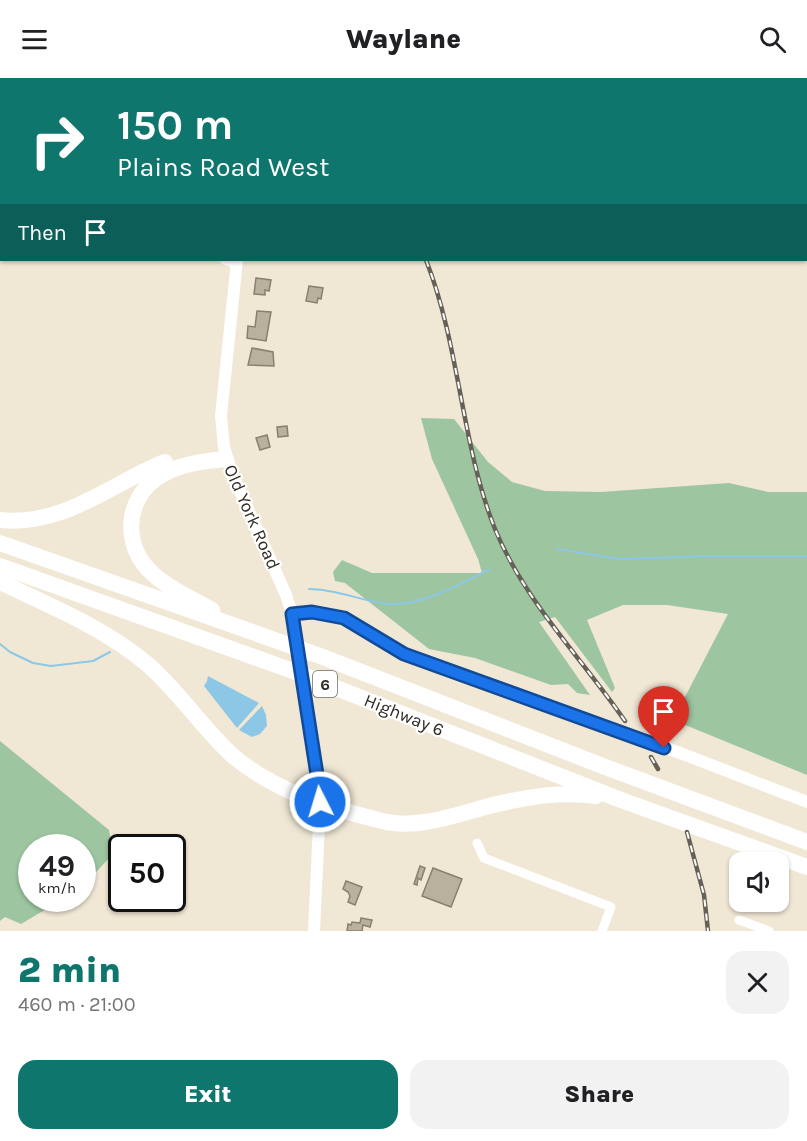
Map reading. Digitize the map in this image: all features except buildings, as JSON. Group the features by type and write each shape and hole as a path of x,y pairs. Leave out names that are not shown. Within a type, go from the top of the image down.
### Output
{"highway":[{"path":"0,520 27,520 64,512 156,466 179,457 225,453"},
{"path":"225,453 167,472 148,485 140,495 130,519 134,548 152,573 168,585 214,611 323,657"},
{"name":"Highway 6","path":"0,543 323,657 600,765 807,842"},
{"name":"Highway 6","path":"0,566 293,671 621,800 807,867"},
{"path":"0,582 111,637 146,663 166,682 233,756 263,779 320,802 384,822 406,823 451,817 494,805 551,794 585,795 621,800"}],"main road":[{"name":"Old York Road","path":"237,262 225,358 221,416 225,453 286,595 293,620 320,802 314,931"},
{"path":"293,620 312,612 344,618 404,654 683,754 807,802"}],"street":[{"path":"477,843 484,858 610,907 602,931"},
{"path":"739,920 769,931"}],"green space":[{"path":"421,418 454,419 488,462 512,482 545,491 601,492 729,483 768,492 807,492 807,775 673,720 728,614 667,605 623,605 587,620 615,688 612,692 555,617 539,622 590,695 577,693 568,684 551,685 475,658 429,649 345,583 335,581 333,572 342,560 372,573 482,573 478,559 432,459"},
{"path":"0,741 109,830 110,834 108,859 96,872 96,834 18,834 18,912 41,912 21,924 5,917 0,921"}],"water":[{"path":"208,676 259,703 237,728 204,686"},
{"path":"262,706 267,726 260,734 252,737 239,730"}],"waterway":[{"path":"557,549 620,559 807,556"},
{"path":"309,589 336,592 381,603 409,603 452,588 490,569"},
{"path":"0,644 10,652 33,663 51,666 93,661 110,652"}],"railway":[{"path":"426,261 446,326 475,463 495,529 507,556 538,605 625,721"},
{"path":"651,757 658,769"},
{"path":"687,832 704,895 708,931"}],"route":[{"path":"320,802 292,614 298,613 312,612 344,618 404,654 664,748"}]}
